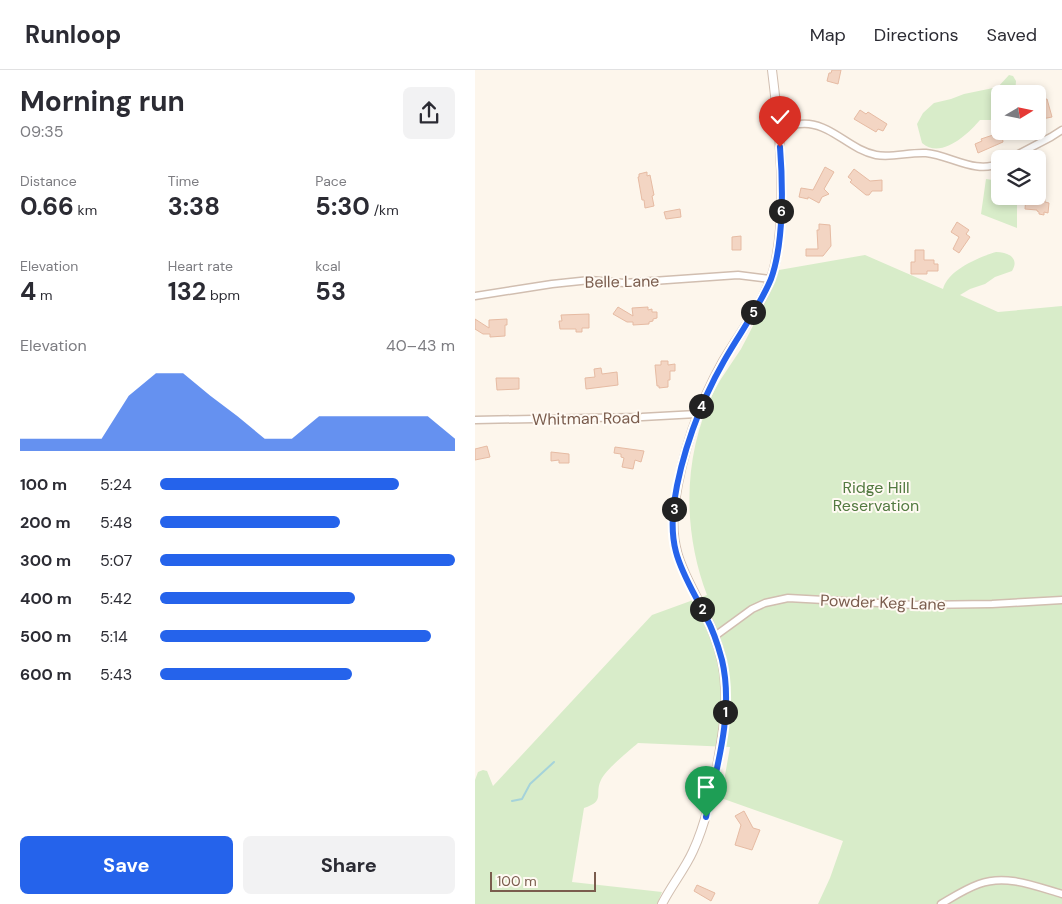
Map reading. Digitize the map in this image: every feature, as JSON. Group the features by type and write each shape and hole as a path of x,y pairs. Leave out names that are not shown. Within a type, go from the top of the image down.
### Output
{"street":[{"path":"662,904 692,853 706,817 725,721 725,686 722,661 715,636 676,553 673,534 674,504 697,414 723,362 771,279 776,260 780,229 782,167 772,70"},
{"path":"779,127 811,124 827,130 862,151 875,155 892,156 924,153 983,168 991,166"},
{"path":"1026,150 1062,130"},
{"name":"Belle Lane","path":"475,296 590,280 624,283 738,275 771,279"},
{"name":"Whitman Road","path":"475,420 642,418 697,414"},
{"name":"Powder Keg Lane","path":"715,636 752,609 776,600 788,598 915,605 992,604 1062,600"},
{"path":"941,904 978,884 1001,880 1024,882 1062,894"}],"green space":[{"path":"1009,75 1013,76 1016,81 1016,85 1000,85"},
{"path":"991,88 991,120 980,120 969,132 946,147 937,149 922,143 917,124 923,113 934,103"},
{"path":"986,179 991,180 991,205 1017,205 1017,228 981,214"},
{"name":"Ridge Hill Reservation","path":"996,252 1005,253 1014,259 1015,263 1012,271 995,277 985,284 960,295 998,312 1062,306 1062,904 818,904 830,878 843,841 721,798 730,747 638,743 618,760 601,780 595,803 584,808 572,882 662,892 657,904 475,904 475,780 478,772 487,771 493,786 652,615 707,595 693,544 690,518 689,492 696,441 714,391 741,349 779,270 865,255 943,289 946,282 957,270 981,257"}],"building":[{"path":"832,70 841,70 838,84 827,81"},
{"path":"1046,99 1052,117 1046,118"},
{"path":"860,110 866,114 868,112 887,124 883,131 878,129 876,132 854,119"},
{"path":"991,136 991,140 1003,140 1003,142 978,153 975,144 982,141 981,139"},
{"path":"825,167 834,172 824,189 829,194 822,197 819,203 808,197 808,199 799,197 801,188 813,190"},
{"path":"854,169 870,181 882,180 882,191 872,191 869,195 866,195 850,182 852,180 848,177"},
{"path":"647,172 647,176 650,175 654,206 645,208 638,177 639,174"},
{"path":"1046,202 1049,203 1048,213 1044,212 1044,215 1039,214 1037,210 1025,209 1025,205 1046,205"},
{"path":"680,209 681,217 666,219 664,212"},
{"path":"957,222 969,230 966,234 970,237 959,253 953,249 959,237 951,232"},
{"path":"819,224 830,225 831,246 823,256 806,256 806,249 818,249 817,230 819,230"},
{"path":"741,236 741,250 732,250 732,237"},
{"path":"915,250 924,250 924,260 934,260 934,264 938,264 938,271 927,271 927,274 911,274 911,262 915,262"},
{"path":"618,307 633,316 632,308 648,307 648,310 652,309 652,312 657,312 657,318 649,322 649,324 633,325 633,322 627,322 613,314"},
{"path":"589,314 589,328 582,328 582,332 576,332 576,329 560,329 559,321 562,321 561,315"},
{"path":"475,319 489,328 489,320 507,319 505,336 490,337 490,334 483,334 475,329"},
{"path":"661,361 668,361 668,365 675,364 675,371 670,371 668,387 659,388 657,386 655,365 661,365"},
{"path":"601,368 602,374 617,372 618,385 586,389 585,378 595,377 594,369"},
{"path":"496,378 519,378 519,389 497,390"},
{"path":"487,446 490,457 475,460 475,449"},
{"path":"615,447 644,451 641,462 635,460 633,469 622,467 624,458 621,457 621,454 614,453"},
{"path":"551,452 569,454 569,463 559,463 559,460 551,461"},
{"path":"744,811 753,828 760,830 752,850 735,845 741,825 735,816"},
{"path":"697,885 715,893 711,901 694,891"}],"waterway":[{"path":"512,801 522,799 530,784 554,762"}],"route":[{"path":"706,817 725,721 725,686 722,661 715,636 676,553 673,534 674,504 697,414 723,362 759,302 773,273 780,229 782,167 780,147"}]}
